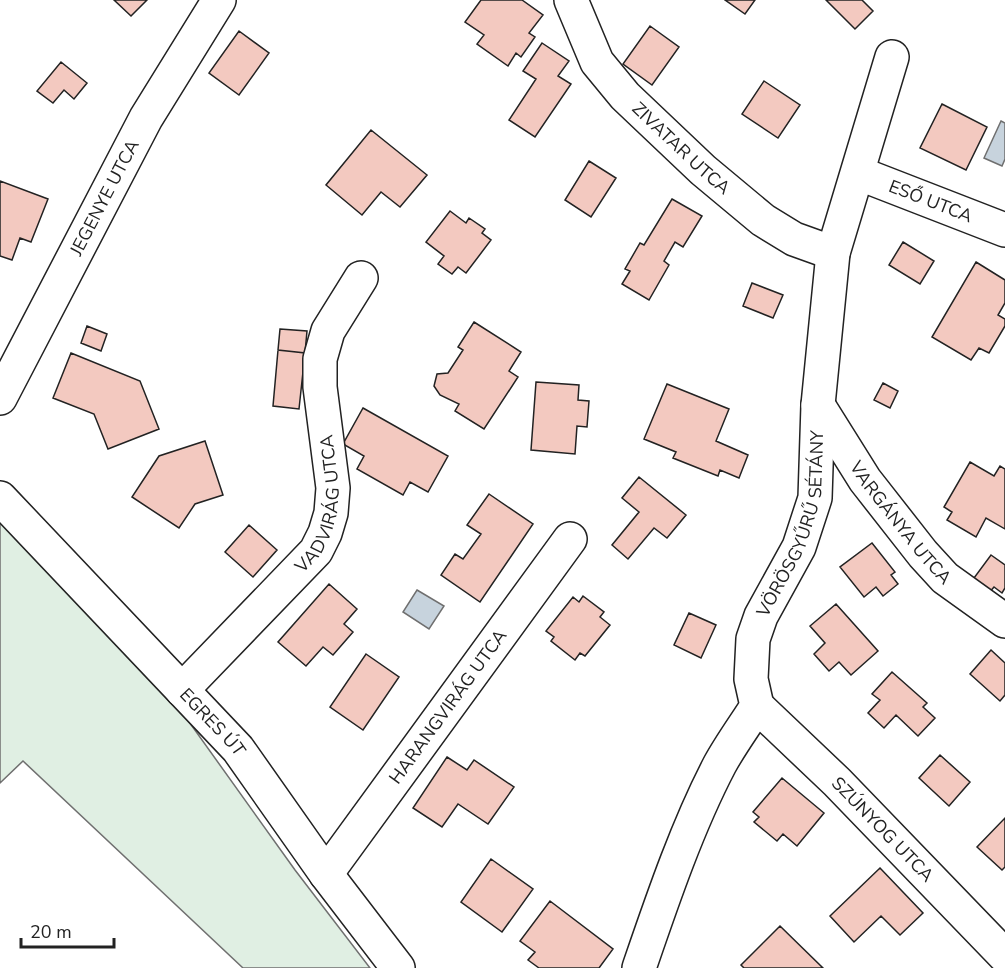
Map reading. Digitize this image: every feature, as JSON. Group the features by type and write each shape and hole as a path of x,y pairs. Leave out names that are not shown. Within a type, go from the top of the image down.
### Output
{"street":[{"name":"JEGENYE UTCA","path":"0,398 146,118 219,0"},
{"name":"ZIVATAR UTCA","path":"571,0 597,62 625,96 703,171 763,220 794,239 833,253"},
{"name":"VÖRÖSGYŰRŰ SÉTÁNY","path":"757,706 751,679 753,639 761,615 799,547 815,498 818,405 833,253 892,57"},
{"name":"ESŐ UTCA","path":"858,173 1005,230"},
{"name":"VADVIRÁG UTCA","path":"182,690 316,551 325,533 331,513 333,488 320,387 320,359 328,331 361,278"},
{"name":"VARGÁNYA UTCA","path":"818,405 865,480 923,554 945,578 1005,621"},
{"name":"EGRES ÚT","path":"0,498 238,749 326,874 398,968"},
{"name":"HARANGVIRÁG UTCA","path":"326,874 570,539"},
{"name":"SZÚNYOG UTCA","path":"757,706 837,782 1005,956"},
{"path":"639,968 666,891 716,774 757,706"}],"green space":[{"path":"0,518 172,698 295,870 370,968 243,968 23,761 0,783"}],"shaded area":[{"path":"1001,121 1005,123 1005,159 1002,166 984,158"},
{"path":"417,590 444,606 429,629 403,612"}],"building":[{"path":"114,0 147,0 131,16"},
{"path":"481,0 522,0 543,15 529,33 535,37 521,57 516,53 508,66 477,44 484,35 465,22"},
{"path":"725,0 755,0 745,14"},
{"path":"826,0 862,0 873,11 855,29"},
{"path":"650,26 679,47 652,85 623,64"},
{"path":"239,31 269,53 239,95 209,73"},
{"path":"542,43 569,61 558,76 571,84 535,137 509,120 536,79 523,71"},
{"path":"61,62 87,83 74,99 64,90 53,103 37,91"},
{"path":"764,81 800,105 778,138 742,114"},
{"path":"942,104 987,127 966,170 920,148"},
{"path":"371,130 427,175 400,207 381,192 362,215 326,185"},
{"path":"589,161 616,178 591,217 565,200"},
{"path":"0,181 48,199 31,242 20,238 12,260 0,256"},
{"path":"672,199 702,216 683,247 675,242 664,261 669,265 649,300 622,284 630,271 625,269 640,243 644,245"},
{"path":"450,211 466,223 469,218 485,229 482,233 491,240 466,273 458,267 452,274 438,264 444,256 426,242"},
{"path":"903,242 934,261 920,284 889,265"},
{"path":"976,262 1005,280 1005,303 998,315 1005,319 1005,326 989,353 979,348 971,360 932,337"},
{"path":"752,283 783,295 773,318 743,306"},
{"path":"474,322 521,352 509,371 518,377 484,429 455,411 459,404 440,395 434,386 437,374 448,373 463,350 458,347"},
{"path":"87,326 107,334 101,351 81,343"},
{"path":"280,329 307,331 305,353 278,350"},
{"path":"278,350 305,353 299,409 273,406"},
{"path":"71,353 140,381 159,429 108,449 94,414 53,398"},
{"path":"536,382 579,385 578,400 589,401 587,427 577,426 575,454 531,450"},
{"path":"883,383 898,391 890,408 874,400"},
{"path":"667,384 729,409 716,441 748,455 739,478 720,470 718,476 673,458 676,452 644,439"},
{"path":"363,408 448,456 428,492 410,482 403,495 357,469 364,456 343,444"},
{"path":"205,441 223,495 195,504 179,528 132,497 159,456"},
{"path":"970,462 994,476 1000,466 1005,469 1005,529 986,518 976,537 947,520 952,512 944,507"},
{"path":"639,477 686,515 667,538 654,528 628,559 612,545 639,512 622,498"},
{"path":"489,494 533,524 480,602 441,575 455,554 463,559 481,534 467,525"},
{"path":"249,525 277,550 253,577 225,552"},
{"path":"872,543 895,572 891,575 898,584 883,596 876,587 864,597 840,567"},
{"path":"991,555 1005,565 1005,588 1002,593 994,587 988,594 971,582"},
{"path":"329,584 357,609 344,624 353,632 333,655 323,647 306,666 278,642"},
{"path":"583,596 604,612 600,617 610,625 585,656 580,653 575,660 551,641 554,637 546,631 573,597 579,602"},
{"path":"836,604 878,651 851,675 839,662 829,671 814,654 825,643 810,626"},
{"path":"689,613 716,625 701,658 674,645"},
{"path":"991,650 1005,663 1005,695 1000,701 970,674"},
{"path":"366,654 399,677 363,730 330,707"},
{"path":"892,672 927,703 923,707 935,718 918,736 896,715 884,728 868,713 880,700 872,694"},
{"path":"940,755 970,782 949,806 919,778"},
{"path":"447,757 467,770 474,760 514,787 488,824 458,804 442,827 413,808"},
{"path":"782,778 824,813 797,846 783,834 777,841 754,822 759,817 753,812"},
{"path":"1005,818 1005,867 1002,870 977,847"},
{"path":"491,859 533,889 502,932 461,902"},
{"path":"880,868 923,913 900,935 881,916 854,942 830,916"},
{"path":"550,901 613,949 599,968 539,968 528,960 535,952 520,941"},
{"path":"780,926 823,968 744,968 741,965"}]}
